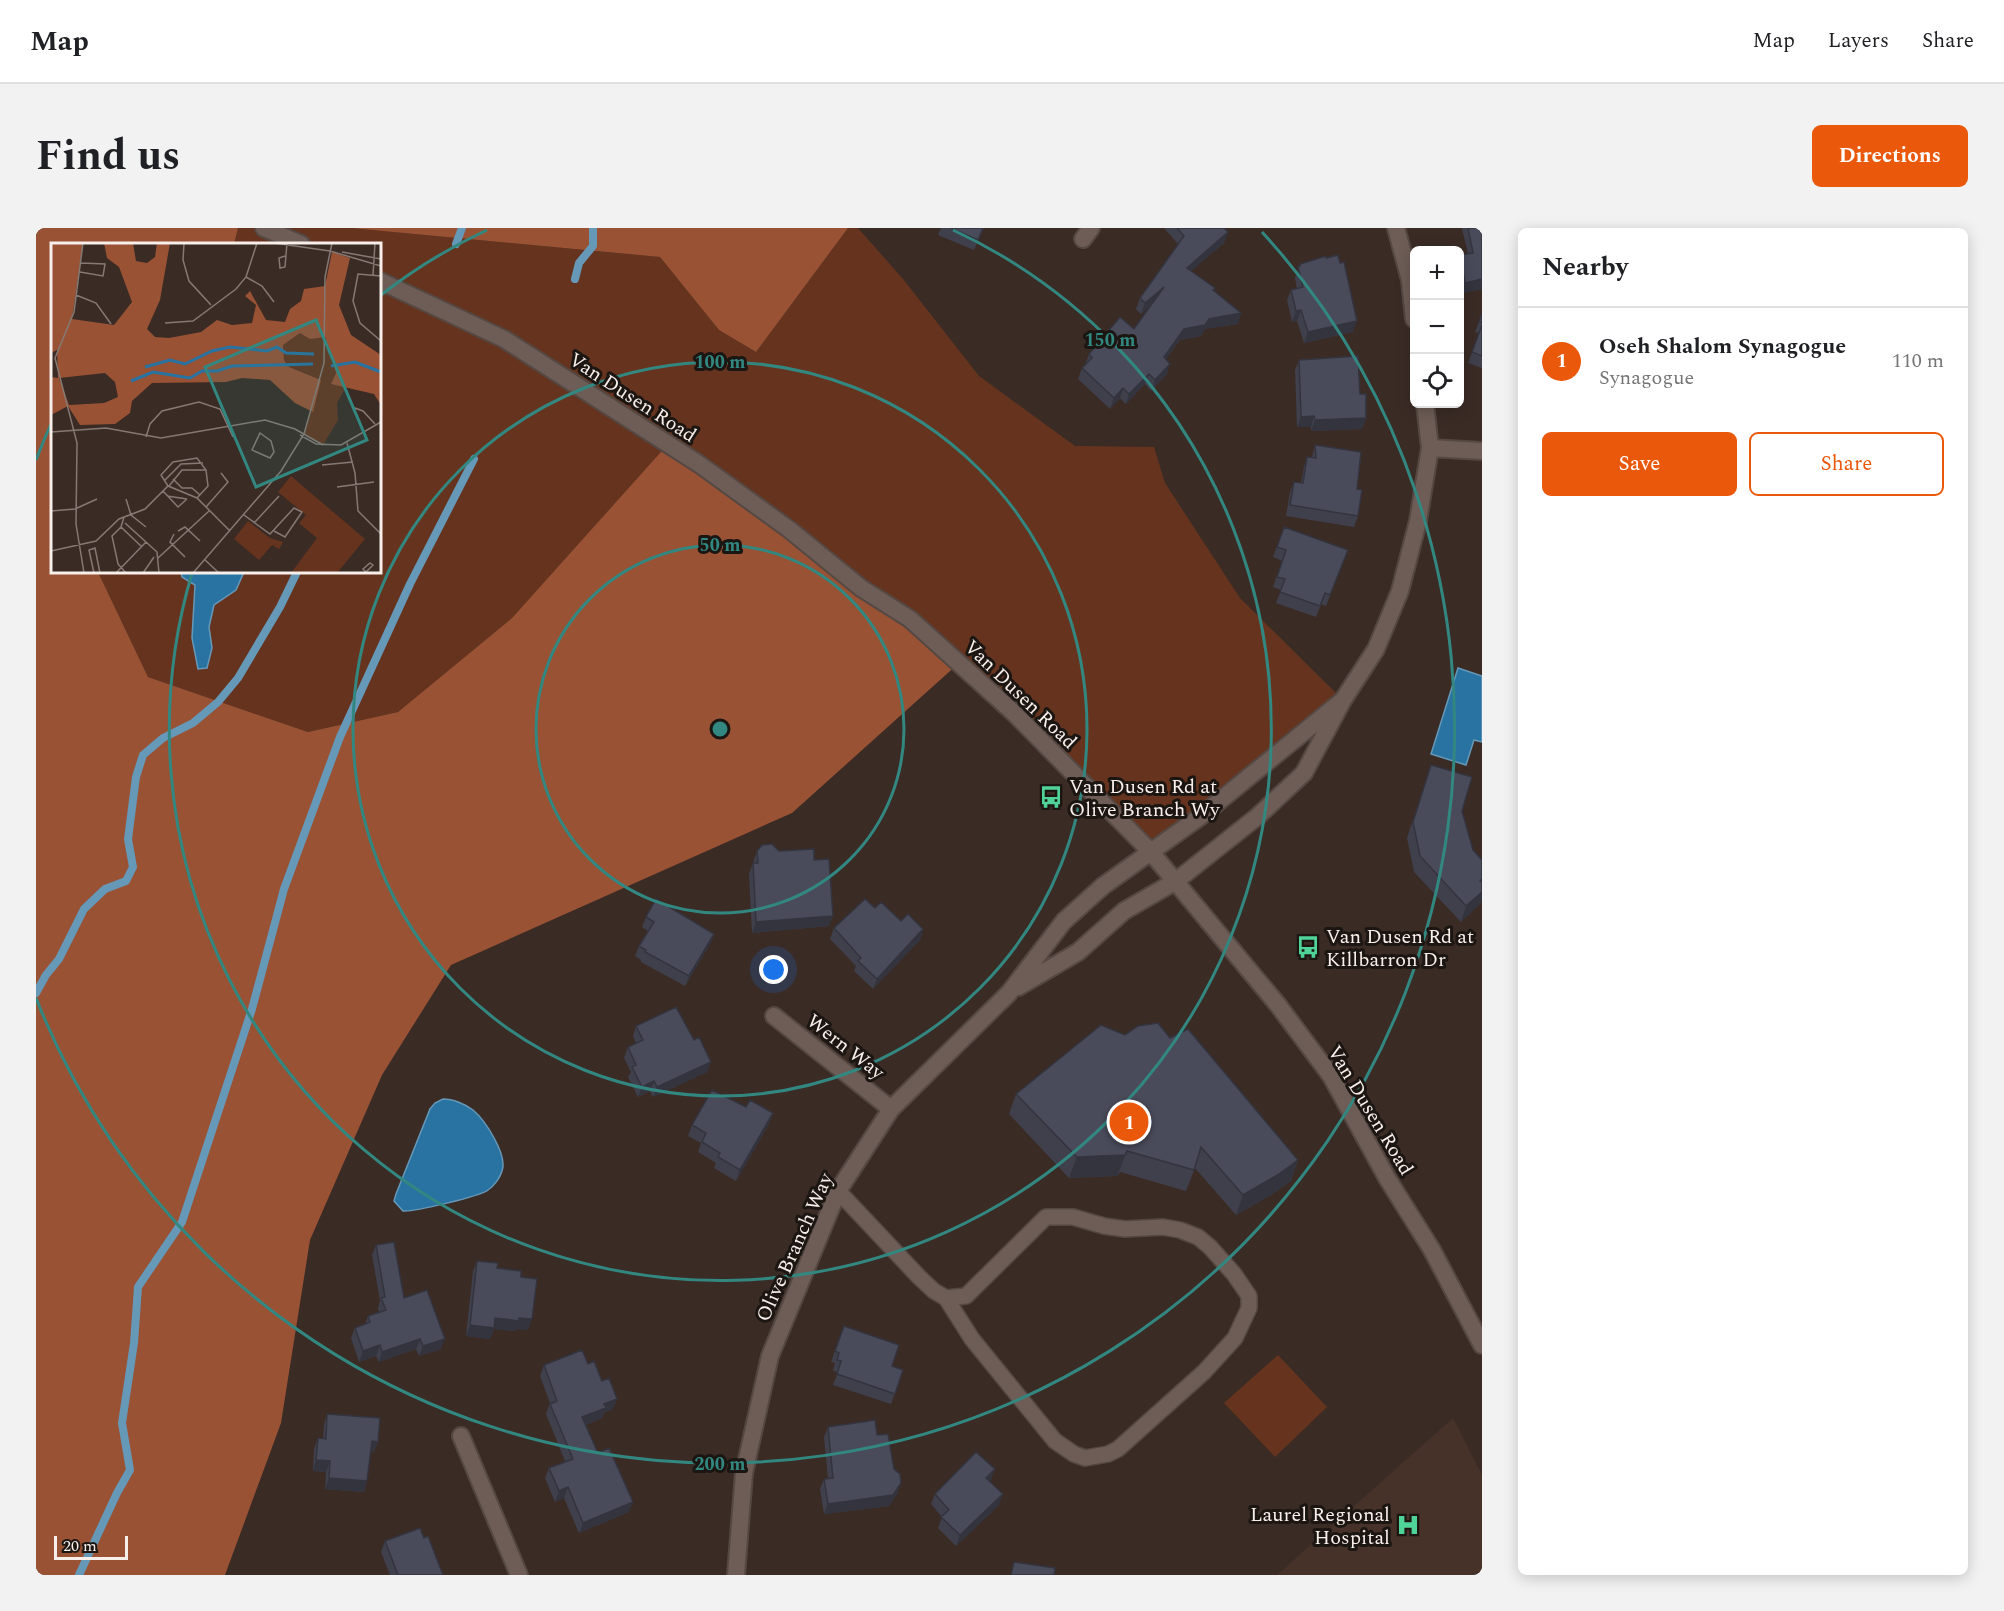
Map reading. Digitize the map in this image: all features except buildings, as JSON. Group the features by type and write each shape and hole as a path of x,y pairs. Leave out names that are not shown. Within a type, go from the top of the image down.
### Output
{"street":[{"path":"264,228 299,243"},
{"path":"1396,228 1410,280 1412,300"},
{"name":"Van Dusen Road","path":"381,281 504,339 699,464 790,530 861,588 910,619 1014,713 1150,851 1278,1005 1331,1076 1387,1178 1432,1250 1482,1345"},
{"path":"1343,700 1376,649 1400,591 1418,521 1430,448 1425,408"},
{"path":"1430,448 1482,451"},
{"name":"Olive Branch Way","path":"736,1575 744,1473 770,1356 838,1191 891,1109 1009,993 1064,921 1103,886 1201,816 1343,700"},
{"name":"Olive Branch Way","path":"1009,993 1078,952 1124,911 1176,881 1257,816 1304,773 1343,700"},
{"name":"Wern Way","path":"774,1016 891,1109"},
{"path":"461,1436 519,1575"}],"lane":[{"path":"838,1191 918,1277 946,1298 972,1340 1055,1441 1074,1454 1085,1458 1108,1454 1119,1449 1187,1387 1235,1338 1249,1308 1249,1296 1234,1274 1198,1237 1172,1228 1125,1229 1073,1217 1046,1217 966,1296 946,1298"}],"shaded area":[{"path":"36,228 238,228 234,243 51,243 51,573 98,573 148,677 308,732 398,712 512,618 668,444 959,663 792,813 451,965 382,1075 310,1240 281,1423 225,1575 36,1575"},
{"path":"238,228 351,228 660,257 719,330 756,352 848,228 858,228 903,279 979,376 1075,446 1154,447 1165,483 1240,598 1343,700 1150,851 1014,713 668,444 512,618 398,712 308,732 148,677 98,573 381,573 381,243 234,243"},
{"path":"351,228 848,228 756,352 719,330 660,257"},
{"path":"1278,1355 1327,1407 1275,1457 1224,1403"},
{"name":"Laurel Regional Hospital","path":"1453,1418 1482,1475 1482,1575 1277,1575"}],"water":[{"path":"181,573 244,573 236,590 214,605 209,627 212,648 207,668 198,669 192,638 195,585 182,577"},
{"path":"1458,668 1482,676 1482,742 1474,740 1466,765 1431,754"},
{"path":"443,1099 455,1101 473,1110 483,1122 499,1147 503,1164 501,1174 483,1193 461,1200 403,1211 394,1201 396,1194 430,1109"}],"waterway":[{"path":"456,244 462,228"},
{"path":"575,279 579,263 593,246 593,228"},
{"path":"79,1575 130,1470 122,1423 134,1343 138,1287 182,1222 252,1009 284,889 340,737 410,584 474,459"},
{"path":"36,993 46,975 59,959 84,909 105,889 126,881 133,867 128,839 136,777 143,755 163,738 193,723 218,702 238,678 280,607 297,573"}],"place":[{"name":"Van Dusen Rd at Olive Branch Wy","path":"1051,797"},
{"name":"Van Dusen Rd at Killbarron Dr","path":"1308,947"},
{"name":"Oseh Shalom Synagogue","path":"1129,1122"},
{"name":"Laurel Regional Hospital","path":"1408,1525"}]}
